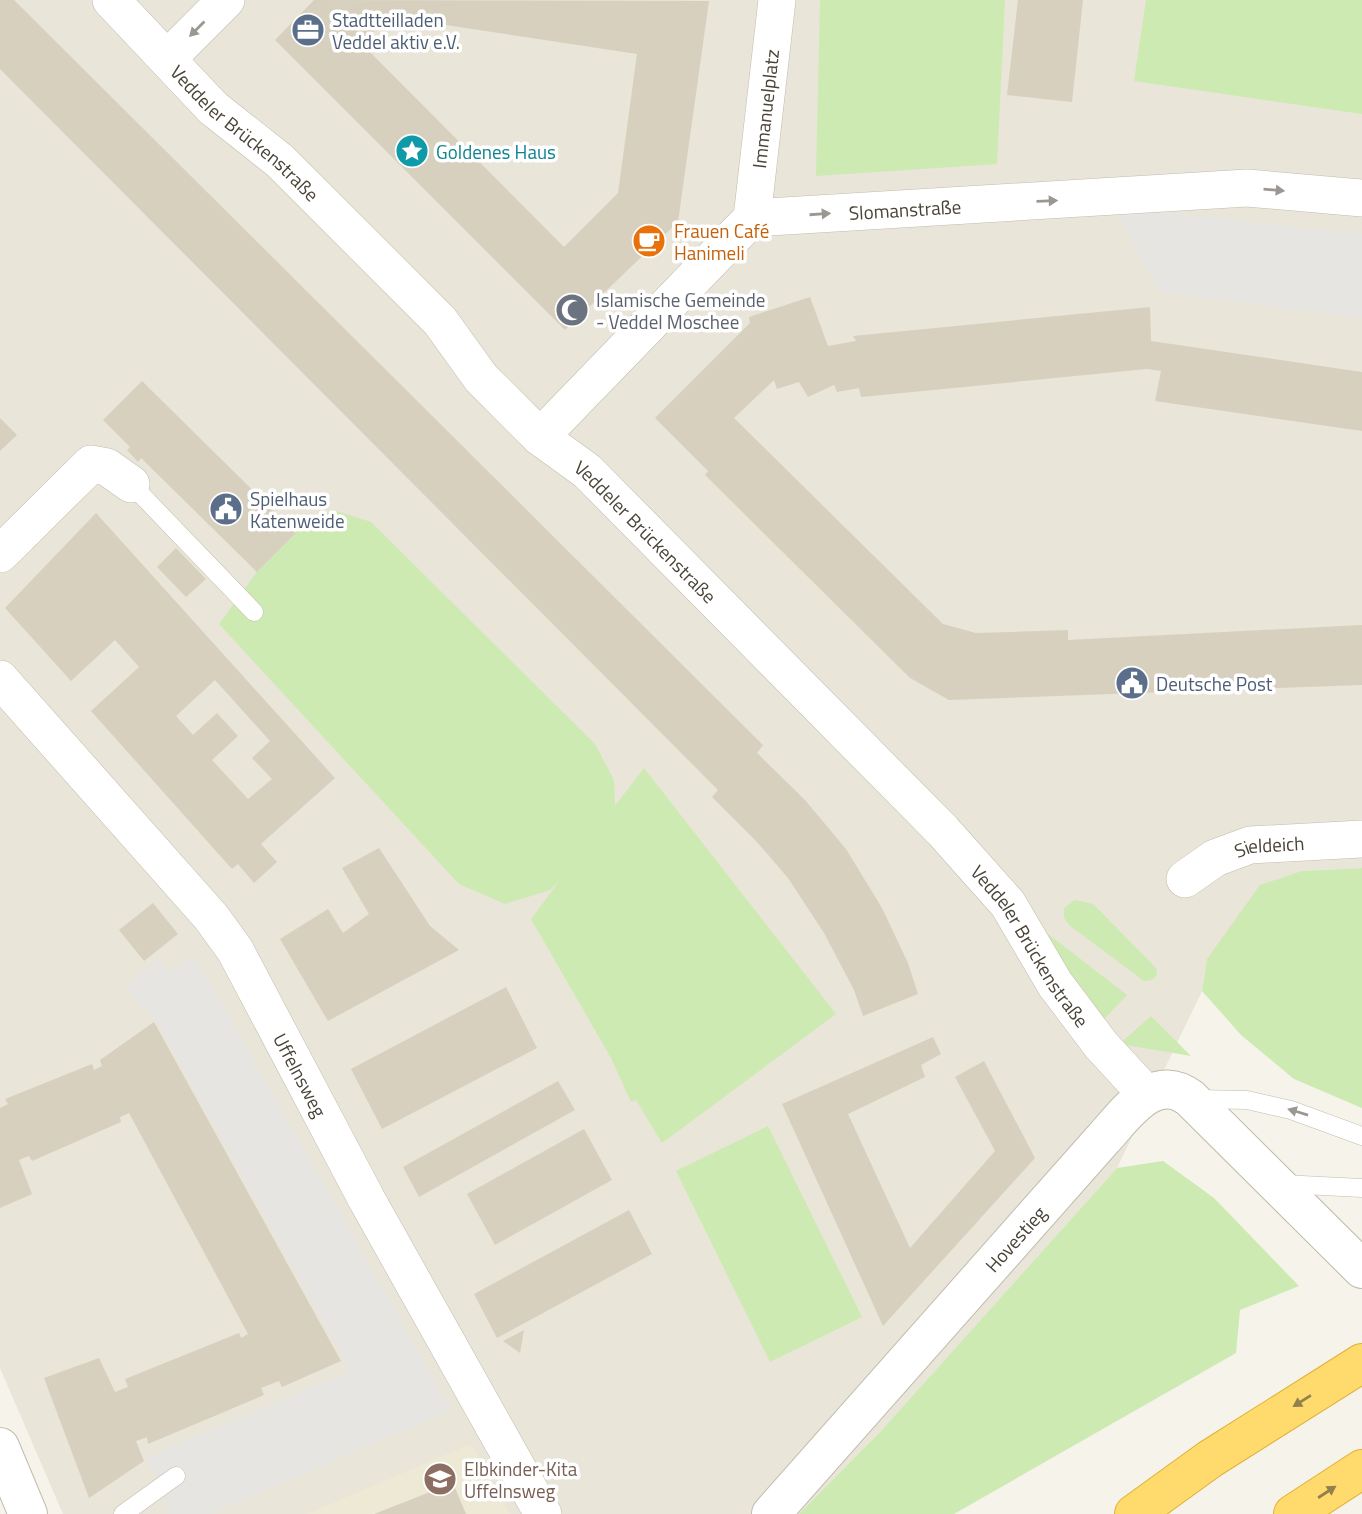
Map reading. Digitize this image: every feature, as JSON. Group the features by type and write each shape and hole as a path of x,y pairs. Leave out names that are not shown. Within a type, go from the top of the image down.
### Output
{"highway":[{"path":"1135,1514 1210,1459 1361,1363"},
{"path":"1293,1514 1362,1469"}],"street":[{"name":"Veddeler Brückenstraße","path":"111,0 213,108 280,161 440,321 481,378 540,437 587,471 943,831 1008,904 1055,984 1101,1045 1147,1095"},
{"path":"168,58 226,0"},
{"name":"Immanuelplatz","path":"752,218 777,0"},
{"name":"Slomanstraße","path":"752,218 1247,188 1362,198"},
{"path":"540,437 752,218"},
{"path":"0,554 91,464 107,467 131,484"},
{"name":"Uffelnsweg","path":"0,679 211,917 234,950 368,1200 543,1514"},
{"name":"Sieldeich","path":"1185,879 1215,858 1250,845 1362,839"},
{"path":"1147,1095 1165,1088 1182,1092 1190,1098 1362,1269"},
{"name":"Hovestieg","path":"771,1514 1103,1139 1147,1095"},
{"path":"0,1447 28,1514"}],"lane":[{"path":"131,484 254,611"},
{"path":"1190,1098 1247,1100 1292,1110 1362,1136"},
{"path":"1279,1184 1362,1188"},
{"path":"123,1514 176,1476"}],"shaded area":[{"path":"0,0 1362,0 1362,868 1302,871 1207,959 1202,991 1117,1168 881,1431 799,1514 63,1514 0,1368"},
{"path":"1113,207 1362,234 1362,318 1159,292"},
{"path":"195,956 451,1410 211,1514 170,1514 147,1457 347,1373 344,1360 156,1021 125,987 157,958 169,973"},
{"name":"Elbkinder-Kita Uffelnsweg","path":"471,1444 510,1514 307,1514"}],"green space":[{"path":"820,0 1005,0 997,164 816,176"},
{"path":"1146,0 1362,0 1362,114 1134,81"},
{"path":"333,510 371,522 595,744 614,780 615,806 644,768 836,1014 662,1143 636,1100 631,1102 611,1058 531,919 560,880 550,890 505,904 459,884 219,624 257,572 296,533 296,526"},
{"path":"1362,868 1362,1108 1294,1079 1241,1035 1202,991 1207,959 1260,885 1302,871"},
{"path":"1075,900 1093,904 1156,968 1157,975 1152,980 1144,981 1069,925 1064,917 1064,908"},
{"path":"1048,934 1127,995 1102,1021 1045,935"},
{"path":"1151,1016 1191,1056 1126,1045 1123,1041"},
{"path":"768,1126 862,1317 770,1362 676,1171"},
{"path":"1163,1161 1214,1198 1299,1286 1240,1310 1236,1353 954,1514 799,1514 881,1431 1117,1168"}],"building":[{"path":"0,0 14,0 763,745 757,753 805,800 846,849 882,908 908,963 918,994 863,1016 854,990 824,933 788,878 712,797 718,790 0,69"},
{"path":"314,0 709,1 678,222 565,330 275,40","holes":["387,16 637,54 618,193 564,247 363,45"]},
{"path":"1018,0 1083,0 1072,102 1007,95"},
{"path":"810,297 828,346 856,341 853,336 1150,307 1151,341 1362,372 1362,431 1155,401 1161,371 1147,369 861,397 859,388 837,392 834,385 808,397 799,382 777,389 774,380 734,418 943,624 976,633 1068,630 1068,640 1362,625 1362,685 949,700 910,678 705,475 708,471 655,418 750,323 749,317"},
{"path":"142,381 296,533 257,572 141,458 138,462 127,450 130,447 103,420"},
{"path":"0,418 17,435 0,451"},
{"path":"96,513 335,778 261,844 277,862 254,883 238,864 232,869 91,711 139,667 115,640 71,681 5,608","holes":["215,680 270,741 252,758 272,779 248,799 212,760 238,736 217,713 193,735 176,716"]},
{"path":"176,548 206,579 186,597 157,567"},
{"path":"379,848 430,926 459,950 328,1021 280,939 328,909 343,933 369,914 342,868"},
{"path":"153,903 178,934 144,961 119,930"},
{"path":"506,987 537,1048 382,1129 351,1069"},
{"path":"154,1022 341,1361 282,1387 279,1381 261,1388 264,1395 148,1444 147,1437 136,1441 144,1461 89,1498 44,1378 99,1358 115,1392 128,1387 125,1379 239,1333 241,1338 248,1334 129,1113 120,1117 121,1122 32,1161 29,1156 19,1160 32,1194 0,1208 0,1108 8,1104 5,1099 92,1064 94,1070 102,1066 100,1060"},
{"path":"933,1037 941,1054 921,1065 925,1077 848,1114 910,1248 995,1151 955,1077 984,1061 1035,1158 883,1326 782,1104"},
{"path":"558,1081 575,1110 419,1197 403,1167"},
{"path":"584,1129 612,1180 495,1245 467,1194"},
{"path":"629,1210 652,1254 497,1338 474,1294"},
{"path":"524,1330 520,1353 503,1341"},
{"path":"453,1483 466,1514 374,1514"}],"place":[{"name":"Stadtteilladen Veddel aktiv e.V.","path":"308,30"},
{"name":"Goldenes Haus","path":"412,151"},
{"name":"Frauen Café Hanimeli","path":"649,241"},
{"name":"Islamische Gemeinde - Veddel Moschee","path":"572,310"},
{"name":"Spielhaus Katenweide","path":"226,509"},
{"name":"Deutsche Post","path":"1132,683"},
{"name":"Elbkinder-Kita Uffelnsweg","path":"440,1479"}]}
